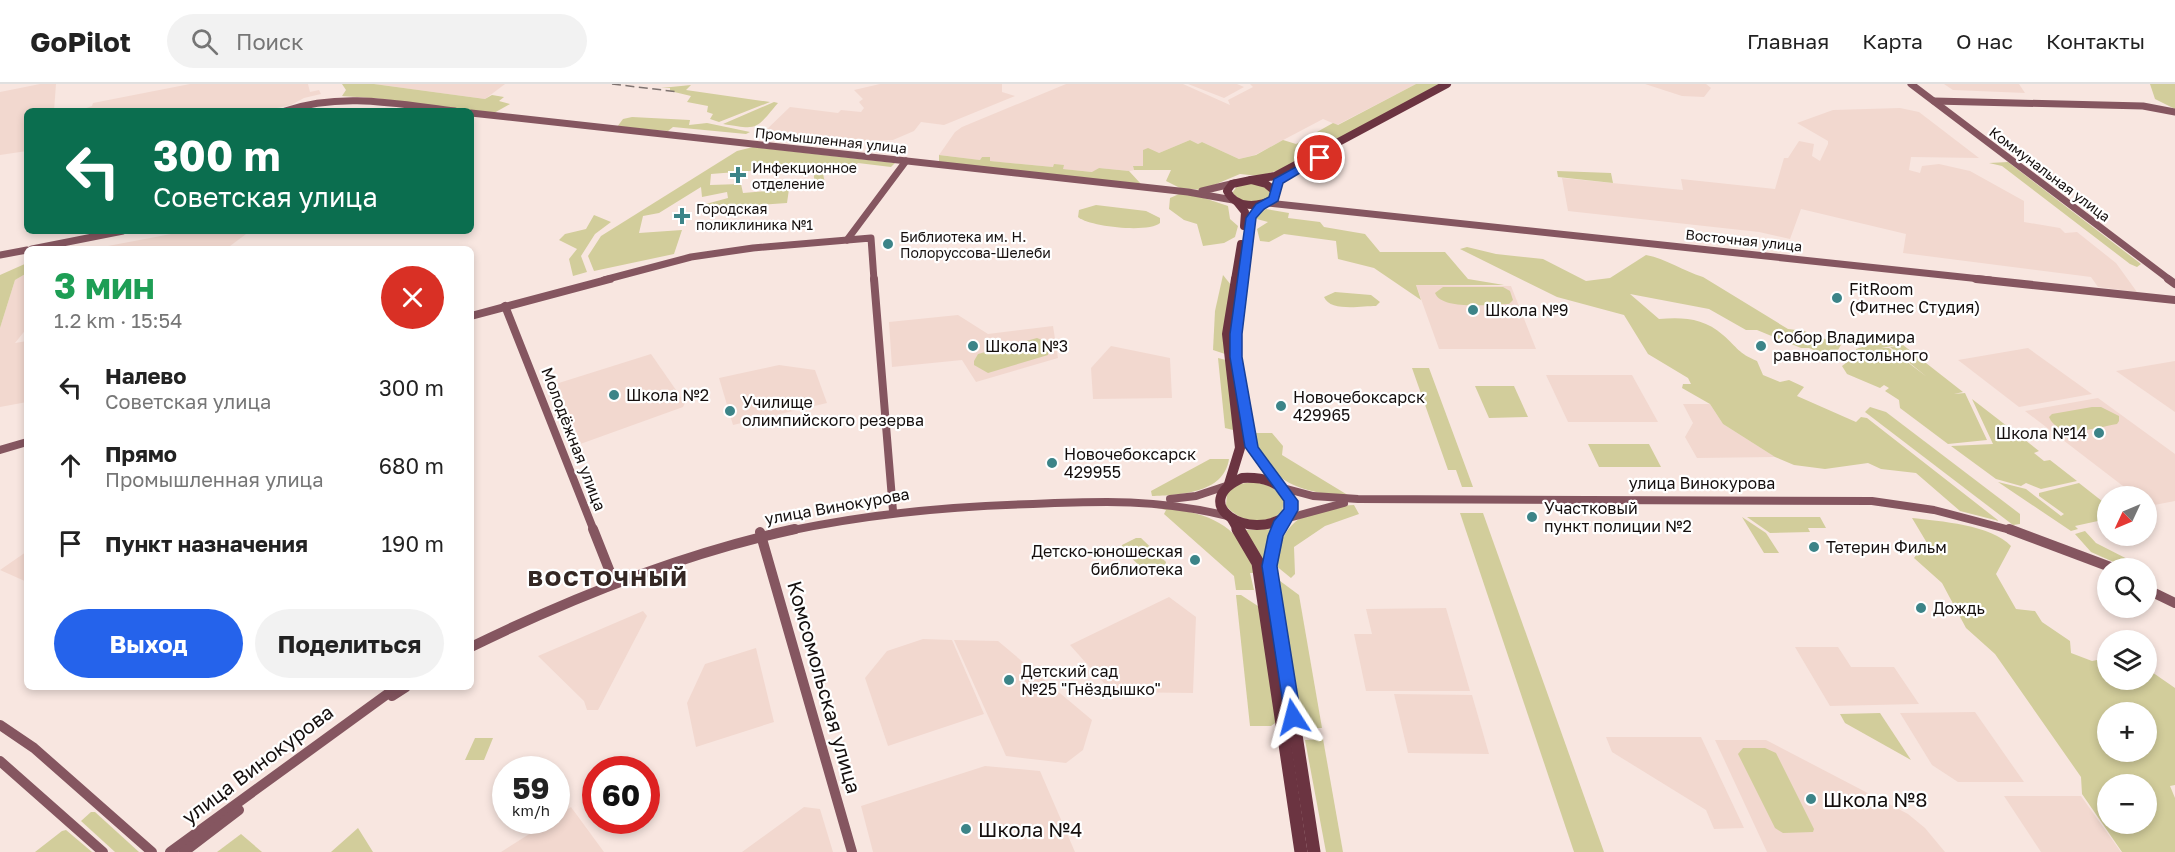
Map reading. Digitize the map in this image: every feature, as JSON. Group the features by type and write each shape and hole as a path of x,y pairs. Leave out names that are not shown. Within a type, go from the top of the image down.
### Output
{"main road":[{"path":"1427,97 1447,84"},
{"path":"1301,852 1259,571 1254,555 1220,501 1240,448 1227,334 1245,232 1253,214 1274,199 1281,179 1427,97 1456,84"},
{"name":"Коммунальная улица","path":"1911,84 2175,284"},
{"path":"296,108 322,101 344,99 427,108"},
{"path":"1934,101 2143,106 2175,112"},
{"name":"Промышленная улица","path":"474,113 1188,192 1235,201"},
{"path":"1314,852 1270,566 1272,550 1283,520 1292,505 1290,496 1252,447 1236,357 1236,326 1245,269 1245,212 1227,191 1235,183 1271,178 1337,146"},
{"path":"847,240 906,161"},
{"path":"1251,180 1266,184 1275,191"},
{"name":"Промышленная улица","path":"1188,192 1203,191 1235,183"},
{"name":"Восточная улица","path":"1275,191 1287,200 1311,206"},
{"path":"1235,201 1251,205 1266,203"},
{"name":"Восточная улица","path":"1266,203 2175,300"},
{"path":"47,246 108,234"},
{"path":"474,315 690,257 871,238 892,509"},
{"path":"0,255 24,251"},
{"name":"Молодёжная улица","path":"505,306 614,580"},
{"path":"0,450 24,443"},
{"path":"1227,485 1242,478 1256,478 1281,486"},
{"name":"улица Винокурова","path":"474,641 614,580 761,534 919,506 1029,498 1177,499 1227,485"},
{"name":"улица Винокурова","path":"1281,486 1329,498 1853,505 1908,509 2012,533 2097,566"},
{"name":"улица Винокурова","path":"1661,502 1845,500 1906,505 2010,529 2097,562"},
{"name":"улица Винокурова","path":"1283,520 1325,506 1359,502 1563,501"},
{"name":"улица Винокурова","path":"919,506 1165,503 1230,518"},
{"path":"1230,518 1255,527 1269,526 1283,520"},
{"name":"Комсомольская улица","path":"761,534 852,852"},
{"path":"2157,593 2175,602"},
{"name":"улица Винокурова","path":"474,645 500,629"},
{"name":"улица Винокурова","path":"170,852 393,690"},
{"name":"улица Винокурова","path":"184,852 317,746 401,690"},
{"path":"0,725 34,748 152,852"},
{"path":"0,762 103,852"}],"shaded area":[{"path":"40,84 56,84 54,108 24,108 24,151 0,155 0,92"},
{"path":"190,84 308,84 310,92 319,90 321,94 277,108 86,108 93,103"},
{"path":"342,84 374,84 485,99 492,95 504,97 499,101 510,104 494,113 474,111 474,108 446,108 342,96 346,90"},
{"path":"374,84 505,84 485,99"},
{"path":"880,84 1002,84 1002,92 1015,96 944,125 921,122 914,131 893,140 861,141 763,133 790,107 838,113 841,110 861,112 864,108 859,102 863,99 854,90"},
{"path":"1066,84 1183,84 1230,105 1228,100 1253,87 1250,84 1416,84 1337,125 1323,119 1255,155 1239,159 1202,142 1198,144 1190,140 1159,153 1143,167 1133,167 1134,170 1129,171 1099,168 1093,172 1062,169 1063,165 1053,167 989,161 990,157 982,157 980,160 939,155 955,132 962,127"},
{"path":"1188,84 1237,84 1244,87 1224,98"},
{"path":"1416,84 1442,84 1332,142 1315,136 1317,132 1333,123 1338,125"},
{"path":"1645,84 1706,84 1711,88 1704,97 1682,96"},
{"path":"1944,84 2019,84 2025,93 1953,90"},
{"path":"2150,84 2175,84 2175,109 2155,99"},
{"path":"691,85 686,90 770,102 719,122 710,119 713,114 707,112 708,106 687,102 691,96 670,91 670,88 661,88"},
{"path":"774,102 778,103 765,119 755,126 723,124"},
{"path":"1900,108 1919,112 1979,158 1911,157 1909,170 1920,173 1922,166 1939,164 1970,171 2024,201 2024,222 2060,228 2065,233 2077,232 2116,263 2137,292 2098,287 2091,277 1903,253 1906,234 1801,209 1790,239 1759,232 1568,211 1562,178 1683,190 1681,179 1775,189 1784,158 1788,158 1799,141 1814,144 1812,156 1820,161 1828,144 1828,141 1797,123 1833,110"},
{"path":"632,117 690,120 689,125 707,123 750,132 746,134 673,127 668,131 617,127 623,119"},
{"path":"1306,139 1321,149 1280,170 1259,176 1240,174 1202,190 1180,188 1166,181 1171,170 1134,170 1133,166 1143,166 1143,150 1148,148 1159,153 1190,140 1198,144 1202,142 1239,159 1256,155 1283,140 1296,144"},
{"path":"753,147 895,163 891,167 858,163 851,168 821,164 826,188 814,185 814,171 805,172 805,176 793,173 799,164 791,162 784,168 711,174 710,185 741,184 743,193 789,189 787,203 706,209 706,204 728,198 727,192 702,197 701,187 659,213 643,216 639,233 682,230 674,254 594,271 588,256 601,236 737,151"},
{"path":"939,155 980,160 982,157 990,157 990,161 1053,167 1054,164 1064,165 1063,169 1092,172 1099,168 1129,171 1141,184 939,162"},
{"path":"2008,162 2141,264 2137,267 2130,264 2002,166 1989,163"},
{"path":"1557,171 1611,173 1613,183 1558,177"},
{"path":"1252,183 1266,187 1271,192 1269,197 1265,200 1250,202 1232,193 1238,185"},
{"path":"1179,194 1195,195 1228,206 1230,219 1238,226 1235,237 1224,243 1203,246 1197,224 1184,220 1169,209 1170,198"},
{"path":"1096,205 1146,211 1160,218 1160,223 1144,228 1119,228 1094,224 1078,217 1079,210"},
{"path":"1266,209 1289,213 1288,218 1320,222 1324,227 1365,234 1380,252 1445,252 1468,279 1504,285 1416,285 1421,300 1374,268 1338,259 1336,241 1284,234 1269,242 1260,241 1257,229 1268,222 1253,218"},
{"path":"594,215 611,222 595,234 581,256 587,272 573,276 569,259 577,249 559,240 565,234 586,229"},
{"path":"171,234 246,234 230,246 108,246"},
{"path":"1467,247 1496,254 1543,259 1586,281 1610,278 1646,255 1654,257 1703,277 1788,329 1804,331 1841,345 1833,358 1757,330 1746,330 1709,309 1630,294 1659,319 1693,320 1716,329 1742,353 1757,361 1763,375 1780,382 1789,380 1804,387 1797,396 1856,422 1861,417 1867,418 1999,521 1960,511 1916,473 1881,469 1868,463 1825,469 1794,465 1775,457 1723,424 1710,404 1682,388 1683,384 1691,384 1688,378 1648,354 1624,315 1557,297 1460,249"},
{"path":"24,264 24,275 15,280 0,328 0,275"},
{"path":"24,275 24,332 15,343 24,342 24,403 0,407 0,328 15,280"},
{"path":"1223,275 1231,285 1225,354 1213,350 1215,311"},
{"name":"Школа №9","path":"1416,285 1511,286 1536,349 1439,349"},
{"path":"1443,287 1503,287 1510,291 1513,300 1509,304 1457,304 1439,299 1435,293"},
{"path":"1335,292 1371,295 1380,302 1376,306 1333,305 1324,297"},
{"name":"Школа №3","path":"958,315 988,334 1053,326 1058,358 976,382 962,360 892,367 889,322"},
{"path":"1893,336 1903,344 1881,348 1889,348 1927,377 1890,347 1903,345 1963,392 1954,394 1965,393 1987,440 1948,444 1900,408 1899,400 1885,391 1889,388 1884,385 1880,388 1847,374 1842,366 1858,354 1856,349 1875,343 1872,340"},
{"path":"1037,338 1051,344 1048,355 988,373 974,365 978,354"},
{"path":"1111,346 1170,358 1172,398 1093,399 1091,368"},
{"path":"2028,348 2092,394 2019,407 1958,360"},
{"name":"Школа №2","path":"651,354 685,403 683,407 572,447 546,387"},
{"path":"1218,358 1226,360 1235,428 1233,430 1225,428"},
{"path":"2175,361 2175,412 2116,371"},
{"path":"779,365 815,370 827,403 733,425 719,378"},
{"path":"1412,368 1429,368 1473,487 1462,487 1456,470 1448,470"},
{"path":"1546,375 1632,375 1658,422 1568,422"},
{"path":"1475,386 1514,386 1528,417 1489,418"},
{"name":"Школа №14","path":"2098,398 2175,454 2175,501 2157,504 2157,486 2123,486 2025,411"},
{"path":"1972,399 2039,451 2034,453 2044,461 2050,460 2077,481 2041,489 2026,483 2021,486 1996,479 1951,446 1993,444"},
{"path":"1683,404 1710,404 1723,424 1775,457 1697,458 1685,437 1693,423"},
{"path":"1870,407 1886,412 2020,514 2020,524 2013,525 1865,412"},
{"path":"2101,407 2119,416 2119,421 2117,424 2100,428 2070,431 2061,429 2049,417 2052,414"},
{"path":"1255,433 1272,433 1283,446 1282,455 1351,497 1309,490 1280,477 1266,463 1251,439"},
{"path":"1588,444 1649,444 1661,467 1599,467"},
{"path":"1210,459 1229,459 1225,471 1209,486 1186,493 1152,496 1151,491"},
{"path":"1255,482 1272,487 1284,499 1282,513 1259,521 1245,519 1226,506 1227,493 1238,484"},
{"path":"1998,482 2026,489 2061,516 2064,514 2039,496 2039,493 2079,483 2097,497 2097,521 2075,526 2078,529 2071,531"},
{"path":"1354,505 1359,514 1325,526 1294,547 1295,574 1291,578 1275,565 1284,536 1300,518 1311,512"},
{"path":"1157,508 1192,513 1224,526 1245,550 1255,573 1250,573 1254,590 1236,590 1234,576 1164,514 1166,510"},
{"path":"1460,513 1483,513 1604,852 1574,852"},
{"path":"1742,517 1766,533 1779,553 1764,553"},
{"path":"1747,517 1820,517 1826,528 1808,528 1810,532 1770,533"},
{"path":"1912,518 1964,525 1991,533 2011,546 1996,574 2016,609 2035,611 2042,622 2070,641 2071,653 2092,661 2097,660 2097,690 2157,690 2157,676 2175,688 2175,785 2170,786 2175,798 2175,852 2122,852 2110,834 2157,834 2157,774 2097,774 2097,816 2082,794 2081,777 1995,654 1966,628 1942,583 1914,558 1919,551 1933,553"},
{"path":"1273,529 1265,566 1244,530"},
{"path":"2085,531 2097,546 2102,546 2125,558 2104,558 2091,552 2075,534"},
{"path":"1141,538 1166,562 1165,565 1147,573 1122,549 1122,545"},
{"path":"24,553 24,581 0,570"},
{"path":"1276,578 1299,595 1322,728 1304,728"},
{"path":"1236,595 1241,595 1261,608 1278,721 1271,726 1250,726"},
{"path":"1169,597 1196,617 1193,693 1112,692 1070,645"},
{"path":"1446,608 1470,691 1366,691 1354,634 1372,634 1366,609"},
{"path":"643,611 647,616 598,710 587,710 584,701 538,656"},
{"path":"923,639 952,640 984,714 888,746 865,678 887,651"},
{"name":"Детский сад №25 \"Гнёздышко\"","path":"954,640 998,641 1092,720 1083,750 1066,763 1006,756"},
{"path":"1795,647 1838,647 1851,667 1894,667 1919,704 1830,706"},
{"path":"756,648 774,722 696,747 687,703 705,664"},
{"path":"1394,694 1472,695 1489,754 1408,753"},
{"path":"1975,712 2024,782 1958,782 1932,765 1900,713"},
{"path":"1880,713 1911,760 1845,723 1840,714"},
{"path":"1606,737 1701,737 1744,828 1714,829 1706,810 1612,752"},
{"path":"475,738 493,738 484,760 465,760"},
{"path":"1323,739 1343,852 1326,852 1305,740"},
{"name":"Школа №8","path":"1715,740 1766,740 1908,814 1925,828 1945,852 1767,852"},
{"path":"1743,748 1765,748 1776,753 1814,829 1813,832 1783,833 1775,828 1738,754"},
{"name":"Школа №4","path":"985,766 1040,771 1075,852 873,852 861,806"},
{"path":"2004,796 2081,796 2097,818 2097,834 2108,834 2121,852 2041,852"},
{"path":"804,807 820,809 833,852 742,852"},
{"path":"570,808 582,822 582,834 591,834 604,852 501,852 529,834 570,834"},
{"path":"91,812 95,812 139,852 115,852 81,821"},
{"path":"358,828 373,852 331,852"},
{"path":"66,830 92,852 35,852 62,831"},
{"path":"241,834 262,852 217,852"}],"railway":[{"path":"612,84 679,92"}],"place":[{"name":"Инфекционное отделение","path":"738,175"},
{"name":"Городская поликлиника №1","path":"682,216"},
{"name":"Библиотека им. Н. Полоруссова-Шелеби","path":"888,244"},
{"name":"FitRoom (Фитнес Студия)","path":"1837,298"},
{"name":"Школа №9","path":"1473,310"},
{"name":"Школа №3","path":"973,346"},
{"name":"Собор Владимира равноапостольного","path":"1761,346"},
{"name":"Школа №2","path":"614,395"},
{"name":"Новочебоксарск 429965","path":"1281,406"},
{"name":"Училище олимпийского резерва","path":"730,411"},
{"name":"Школа №14","path":"2099,433"},
{"name":"Новочебоксарск 429955","path":"1052,463"},
{"name":"Участковый пункт полиции №2","path":"1532,517"},
{"name":"Тетерин Фильм","path":"1814,547"},
{"name":"Детско-юношеская библиотека","path":"1195,560"},
{"name":"Дождь","path":"1921,608"},
{"name":"Детский сад №25 \"Гнёздышко\"","path":"1009,680"},
{"name":"Школа №8","path":"1811,799"},
{"name":"Школа №4","path":"966,829"}],"district":[{"name":"ВОСТОЧНЫЙ","path":"608,577"}],"route":[{"path":"1293,717 1270,566 1272,550 1281,521 1288,515 1292,505 1290,496 1278,485 1258,459 1252,447 1236,357 1236,334 1251,218 1255,211 1274,199 1275,186 1278,181 1320,158"}]}
